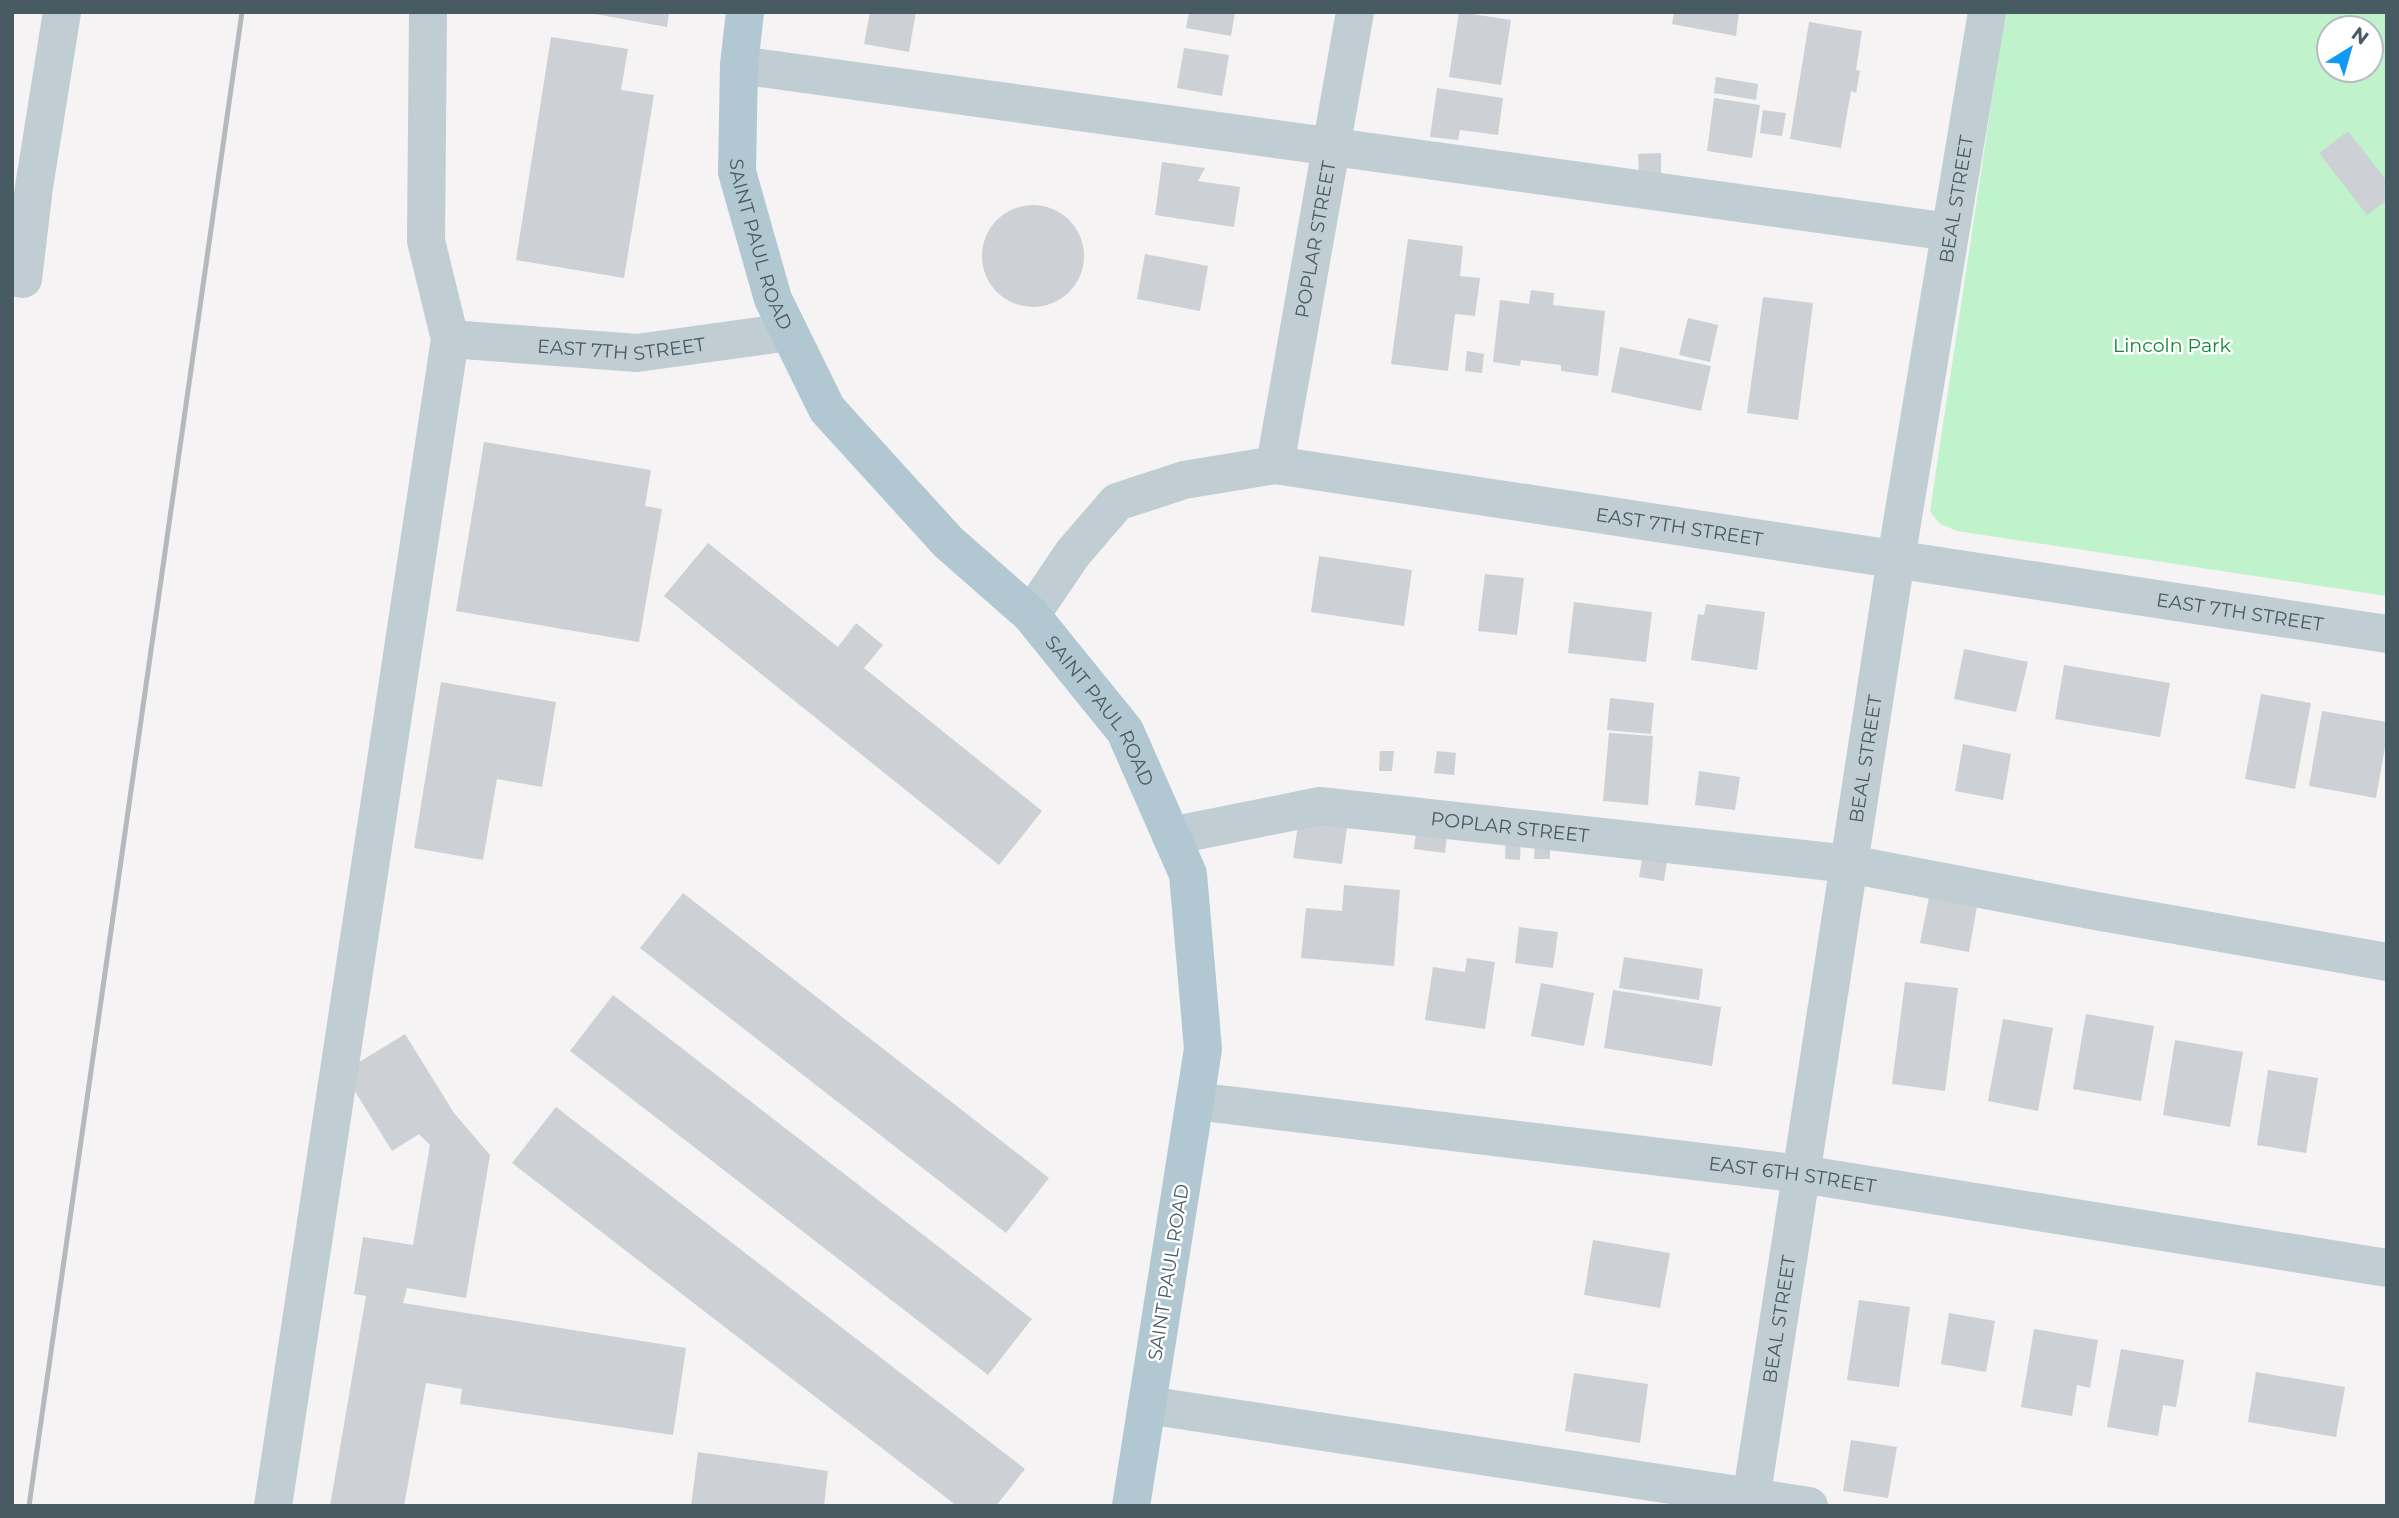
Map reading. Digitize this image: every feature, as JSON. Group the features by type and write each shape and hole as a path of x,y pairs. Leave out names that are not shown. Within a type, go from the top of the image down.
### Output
{"main road":[{"name":"SAINT PAUL ROAD","path":"745,12 739,65 737,172 773,299 827,410 948,542 1031,615 1125,732 1188,874 1203,1049 1132,1506"}],"street":[{"path":"18,278 62,12"},
{"path":"273,1506 450,339 426,241 428,12"},
{"name":"POPLAR STREET","path":"1275,465 1355,12"},
{"name":"BEAL STREET","path":"1751,1501 1895,559 1987,12"},
{"path":"739,65 1950,232"},
{"name":"EAST 7TH STREET","path":"450,339 637,353 789,332"},
{"name":"EAST 7TH STREET","path":"1031,615 1073,553 1117,502 1184,480 1275,465 2387,634"},
{"name":"POPLAR STREET","path":"1171,836 1320,806 1849,864 2109,914 2387,962"},
{"name":"EAST 6TH STREET","path":"1195,1101 1801,1174 2387,1268"},
{"path":"1147,1405 1751,1501 1809,1506"}],"green space":[{"name":"Lincoln Park","path":"2005,12 2387,12 2387,596 1957,531 1940,524 1930,511"}],"building":[{"path":"584,12 669,12 667,27"},
{"path":"870,12 916,12 909,52 864,44"},
{"path":"1189,12 1235,12 1231,36 1186,28"},
{"path":"1459,12 1511,20 1501,85 1449,77"},
{"path":"1674,12 1739,12 1736,36 1672,24"},
{"path":"1809,22 1862,31 1856,70 1860,71 1856,93 1851,91 1841,148 1790,139"},
{"path":"551,37 628,49 621,90 654,95 624,278 516,260"},
{"path":"1184,48 1229,55 1222,96 1177,88"},
{"path":"1716,77 1758,84 1756,100 1714,93"},
{"path":"1437,88 1503,98 1498,135 1460,130 1458,140 1430,137"},
{"path":"1714,98 1760,105 1752,158 1707,151"},
{"path":"1763,110 1786,113 1782,136 1760,133"},
{"path":"2348,131 2387,181 2387,200 2367,215 2319,153"},
{"path":"1661,153 1661,176 1639,176 1638,154"},
{"path":"1162,162 1205,168 1198,181 1240,187 1234,227 1155,215"},
{"path":"1033,205 1053,209 1069,220 1080,236 1084,256 1080,276 1069,292 1053,303 1033,307 1013,303 997,292 986,276 982,256 986,236 997,220 1013,209"},
{"path":"1408,239 1463,246 1460,276 1480,278 1475,316 1455,314 1448,371 1391,364"},
{"path":"1145,254 1208,266 1200,311 1137,299"},
{"path":"1531,290 1554,293 1553,305 1605,311 1598,376 1561,371 1561,365 1521,360 1520,366 1493,362 1500,300 1529,304"},
{"path":"1763,297 1813,303 1798,420 1747,413"},
{"path":"1688,318 1718,325 1710,362 1679,355"},
{"path":"1620,347 1711,366 1701,411 1611,392"},
{"path":"1467,351 1484,354 1482,373 1465,371"},
{"path":"484,442 651,470 645,506 662,509 639,642 456,611"},
{"path":"708,543 838,647 856,623 883,645 864,668 1042,811 999,865 664,596"},
{"path":"1319,556 1412,570 1404,626 1311,612"},
{"path":"1485,574 1524,578 1517,635 1478,631"},
{"path":"1574,602 1652,612 1646,662 1568,653"},
{"path":"1706,604 1765,612 1757,670 1691,660 1698,614 1704,615"},
{"path":"1964,649 2028,662 2016,712 1954,699"},
{"path":"2064,665 2170,683 2160,737 2055,719"},
{"path":"441,682 556,702 542,787 497,779 483,860 414,848"},
{"path":"2261,694 2311,703 2295,789 2245,779"},
{"path":"1610,698 1654,703 1651,734 1607,730"},
{"path":"2322,711 2387,722 2376,798 2309,786"},
{"path":"1609,733 1653,736 1648,805 1603,801"},
{"path":"1963,744 2011,754 2003,800 1955,791"},
{"path":"1380,751 1394,751 1392,771 1379,771"},
{"path":"1437,751 1456,753 1454,775 1434,773"},
{"path":"1699,771 1740,777 1735,810 1695,805"},
{"path":"1300,812 1348,820 1342,864 1293,858"},
{"path":"1417,824 1448,827 1445,853 1414,849"},
{"path":"1506,834 1521,835 1520,860 1505,859"},
{"path":"1535,844 1550,845 1550,859 1534,859"},
{"path":"1642,859 1667,862 1664,881 1639,877"},
{"path":"1344,885 1400,890 1394,966 1301,958 1306,908 1342,911"},
{"path":"683,893 1049,1178 1006,1233 640,948"},
{"path":"1929,897 1977,906 1969,952 1920,943"},
{"path":"1519,927 1558,932 1553,968 1515,963"},
{"path":"1624,957 1703,969 1699,1000 1619,988"},
{"path":"1467,958 1495,962 1485,1029 1425,1020 1433,967 1465,972"},
{"path":"1905,982 1958,988 1945,1091 1892,1084"},
{"path":"1541,983 1594,993 1584,1046 1531,1036"},
{"path":"1613,990 1721,1007 1712,1066 1604,1048"},
{"path":"613,995 1032,1319 988,1375 570,1051"},
{"path":"2086,1014 2154,1026 2141,1101 2073,1089"},
{"path":"2003,1019 2053,1028 2038,1111 1988,1101"},
{"path":"405,1034 454,1113 490,1155 466,1298 407,1288 403,1303 686,1348 673,1435 460,1404 462,1389 426,1383 404,1506 330,1506 366,1296 354,1294 363,1237 413,1245 430,1145 419,1134 392,1151 343,1072"},
{"path":"2175,1040 2243,1052 2230,1127 2163,1115"},
{"path":"2268,1070 2318,1078 2306,1153 2257,1145"},
{"path":"556,1107 1025,1469 996,1506 957,1506 512,1163"},
{"path":"1593,1240 1670,1253 1660,1308 1584,1295"},
{"path":"1859,1300 1910,1307 1899,1387 1847,1380"},
{"path":"1949,1313 1995,1321 1986,1372 1941,1364"},
{"path":"2034,1329 2098,1340 2090,1388 2077,1385 2072,1416 2021,1407"},
{"path":"2121,1349 2184,1360 2176,1407 2163,1405 2158,1436 2107,1427"},
{"path":"2256,1372 2345,1387 2336,1437 2248,1422"},
{"path":"1574,1373 1648,1384 1640,1443 1565,1431"},
{"path":"1851,1440 1897,1447 1888,1498 1843,1491"},
{"path":"698,1452 828,1471 824,1506 691,1506"}],"railway":[{"path":"29,1506 242,12"}]}
